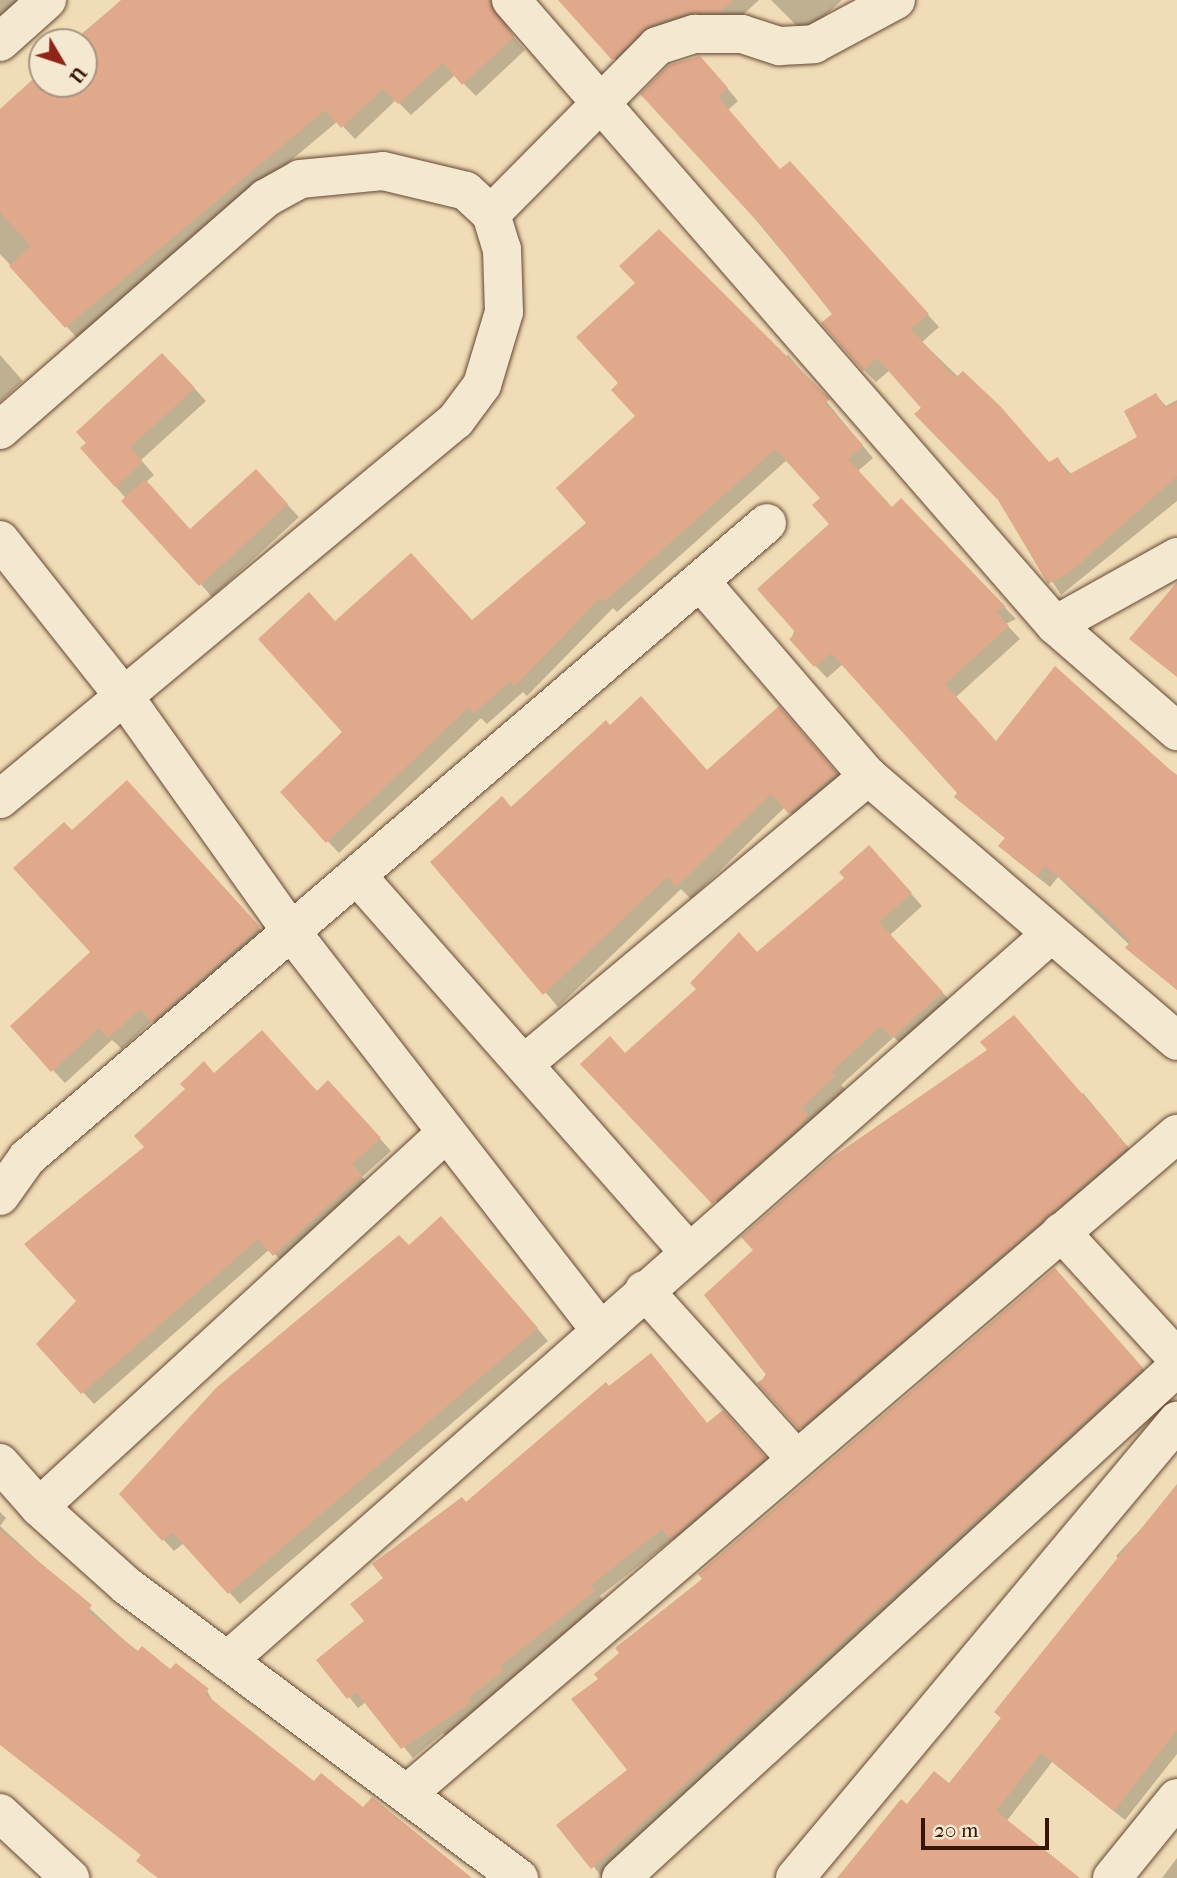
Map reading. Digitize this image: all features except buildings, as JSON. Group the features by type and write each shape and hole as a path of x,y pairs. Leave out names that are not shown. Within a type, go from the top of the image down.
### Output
{"street":[{"path":"0,42 47,0"},
{"path":"511,0 1055,625 1177,731"},
{"path":"491,214 597,100 657,46 695,34 742,34 780,46 814,44 896,0"},
{"path":"0,430 266,198 300,179 383,171 466,191 491,214 502,249 504,313 482,385 469,402 126,699 0,799"},
{"path":"0,1196 27,1157 359,878 767,523"},
{"path":"0,540 126,699 293,934 600,1328"},
{"path":"1055,625 1177,557"},
{"path":"700,581 868,776 1050,935 1177,1041"},
{"path":"524,1065 868,776"},
{"path":"359,878 688,1251"},
{"path":"227,1661 600,1328 1050,935"},
{"path":"39,1507 446,1133"},
{"path":"408,1793 1177,1134"},
{"path":"1062,1233 1177,1357"},
{"path":"644,1290 796,1459"},
{"path":"621,1878 1177,1367"},
{"path":"795,1878 1177,1421"},
{"path":"0,1462 39,1507 127,1586 519,1878"},
{"path":"1112,1878 1177,1798"},
{"path":"0,1813 70,1878"}]}
